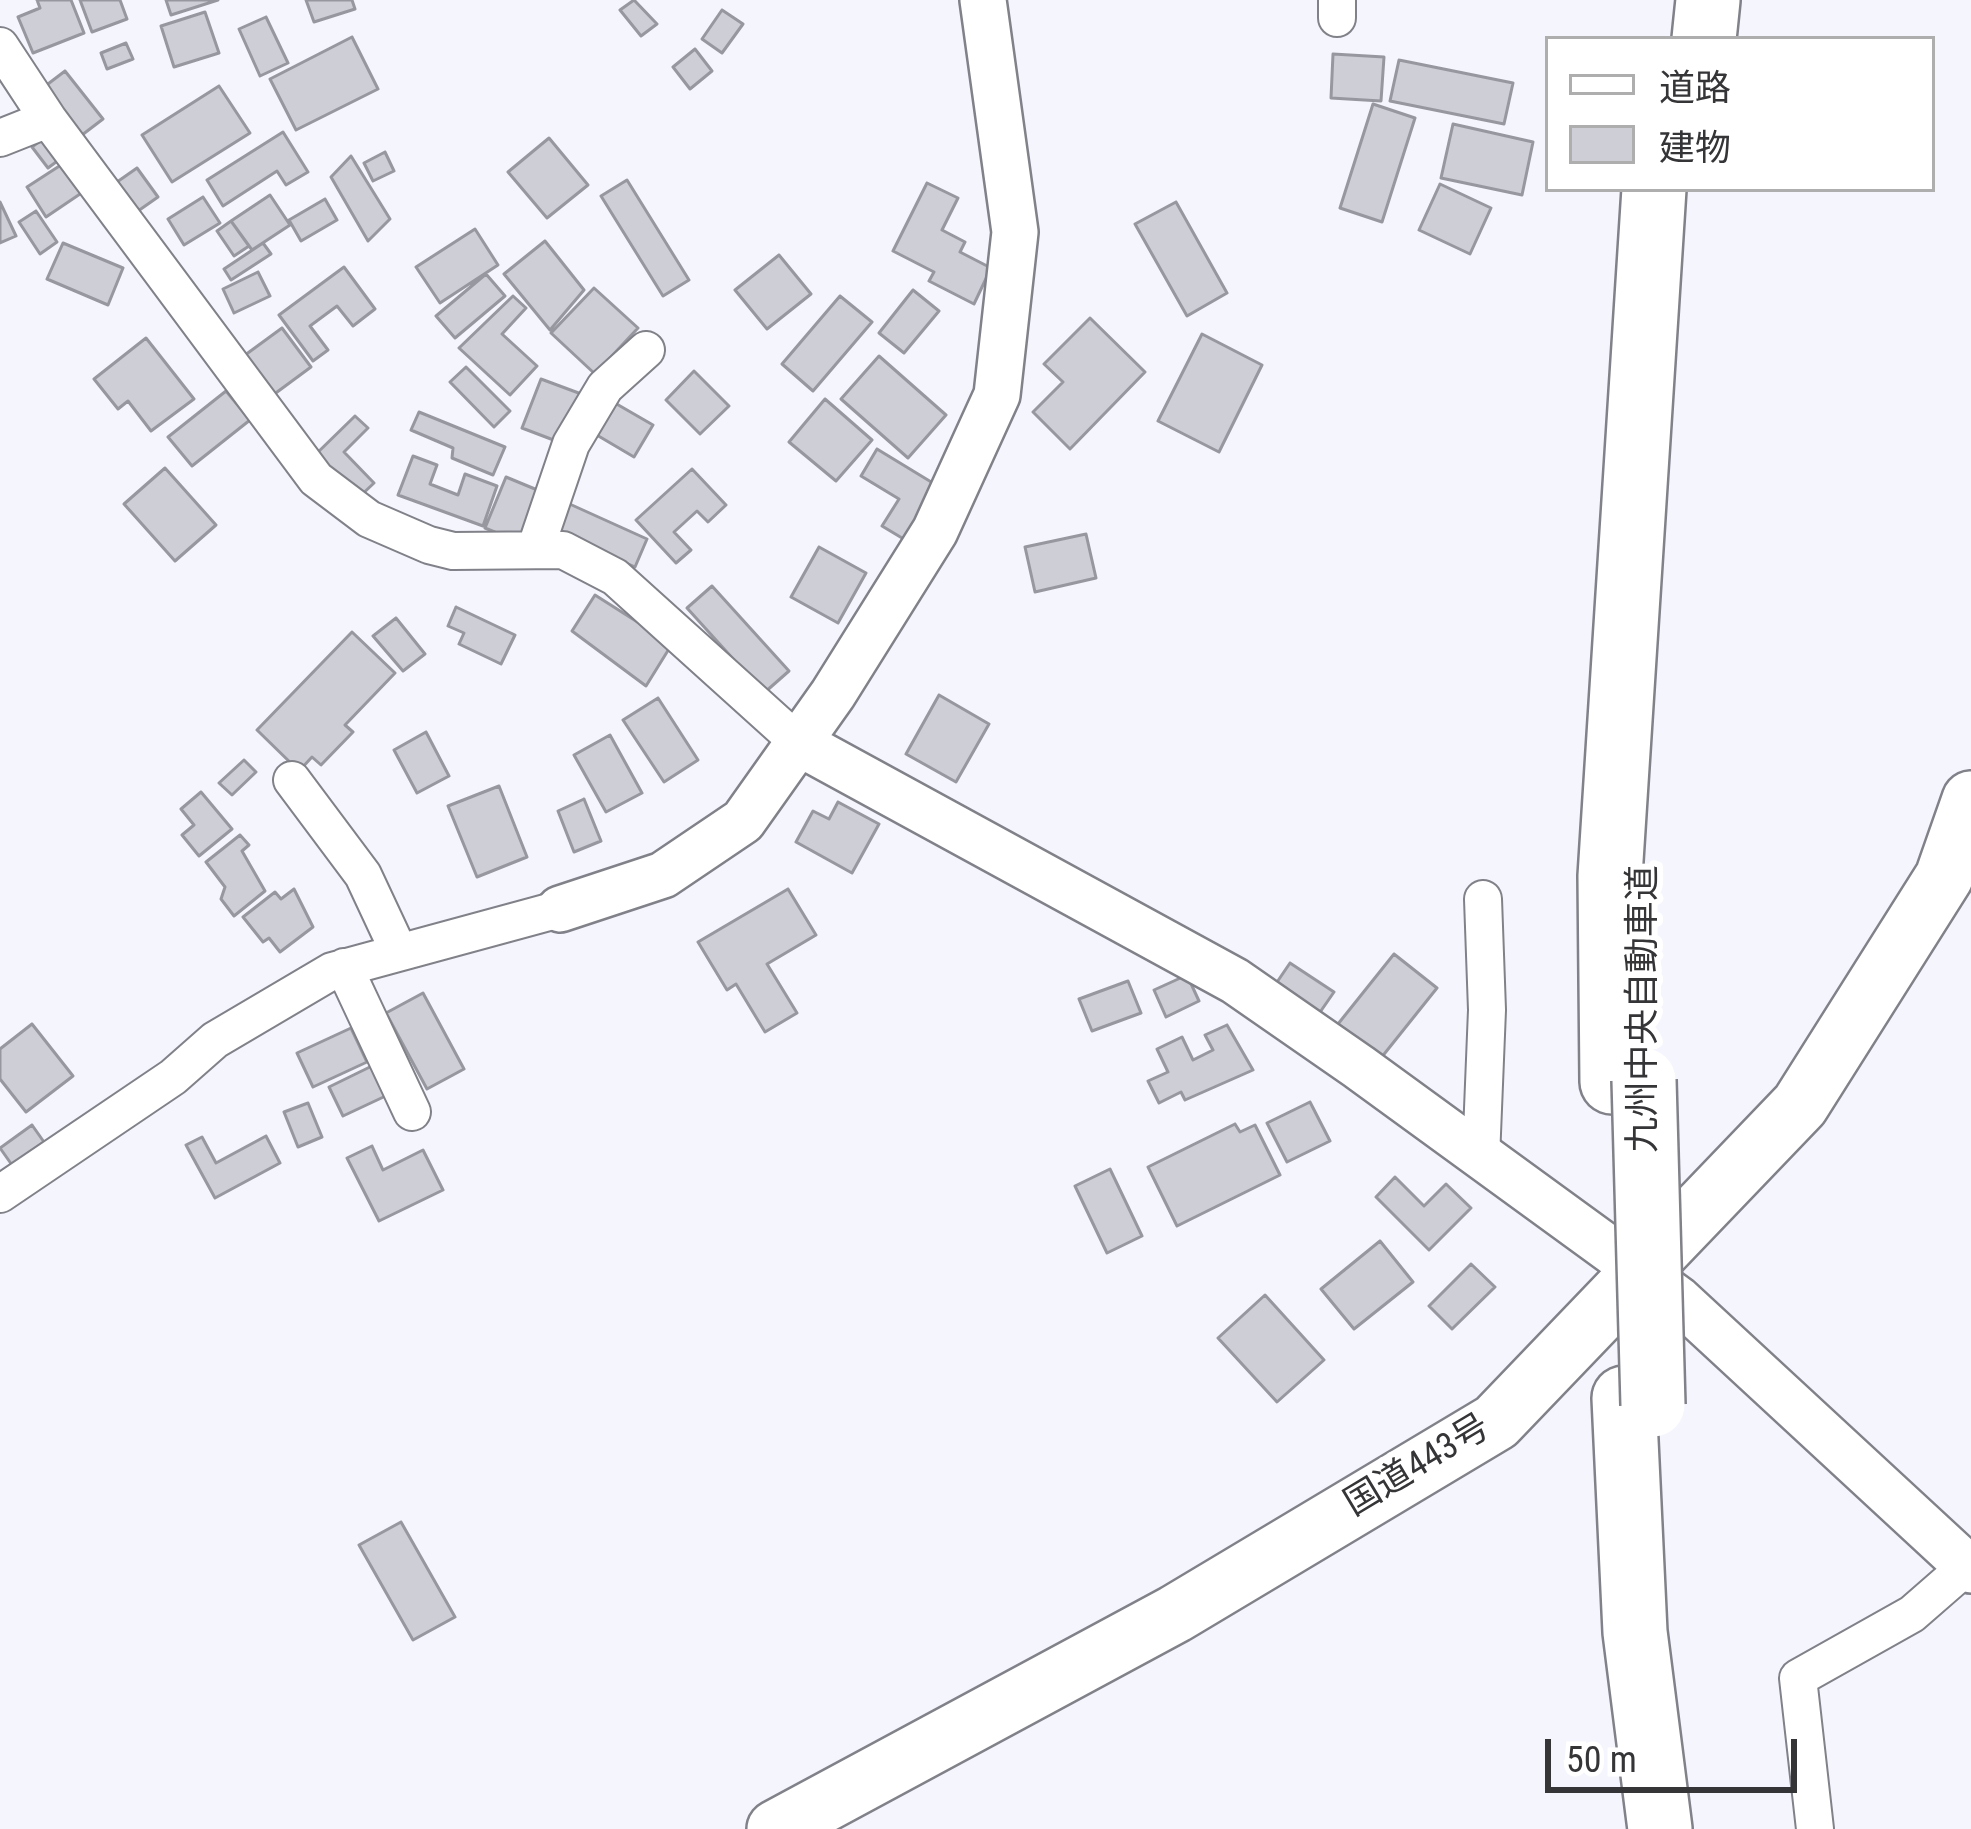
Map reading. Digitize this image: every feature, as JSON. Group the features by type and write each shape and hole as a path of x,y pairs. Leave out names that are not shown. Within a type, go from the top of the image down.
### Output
{"highway":[{"path":"1666,36 1669,0"},
{"path":"1704,36 1708,0"},
{"name":"九州中央自動車道","path":"1654,192 1610,876 1628,1081 1638,1402 1635,1632 1660,1829"},
{"name":"九州中央自動車道","path":"1628,1081 1644,877 1654,640 1690,192"},
{"name":"国道443号","path":"793,1825 1175,1614 1496,1422 1800,1105 1944,878 1971,800"},
{"name":"九州中央自動車道","path":"1638,1402 1693,1829"}],"street":[{"path":"0,1194 173,1077 215,1040 344,967 560,909 663,875 743,821 799,743 935,531 997,395 1015,232 983,0"},
{"path":"0,46 48,119 316,479 369,519 429,545 453,551 563,550 615,577 799,743 1234,981 1679,1300 1969,1568 1912,1614 1798,1678 1815,1829"},
{"path":"0,138 48,119"},
{"path":"535,550 571,444 605,387 646,350"},
{"path":"292,780 363,875 399,952"},
{"path":"1481,1158 1486,1010 1483,899"},
{"path":"344,967 412,1112"}],"building":[{"path":"37,0 71,0 84,33 33,53 18,17 40,8"},
{"path":"80,0 120,0 127,19 92,32"},
{"path":"166,0 218,0 171,15"},
{"path":"306,0 352,0 355,9 314,22"},
{"path":"634,0 657,24 641,36 620,10"},
{"path":"722,10 743,24 722,53 702,39"},
{"path":"205,12 219,53 174,67 161,26"},
{"path":"266,17 288,63 260,76 239,29"},
{"path":"352,37 378,89 296,130 270,79"},
{"path":"126,43 133,59 107,69 101,53"},
{"path":"695,49 712,71 690,89 673,67"},
{"path":"1333,54 1384,57 1381,101 1331,98"},
{"path":"1399,60 1513,83 1504,124 1390,101"},
{"path":"65,71 103,119 82,135 44,87"},
{"path":"219,86 250,133 172,182 142,135"},
{"path":"1373,104 1415,118 1382,222 1340,208"},
{"path":"1453,124 1533,142 1522,195 1441,178"},
{"path":"283,132 308,172 286,185 277,171 223,206 207,180"},
{"path":"44,138 60,159 48,168 32,147"},
{"path":"549,138 588,185 547,218 508,172"},
{"path":"385,152 394,171 373,181 364,163"},
{"path":"351,156 390,219 368,241 331,177"},
{"path":"64,163 83,192 46,217 27,187"},
{"path":"137,168 158,197 138,211 117,182"},
{"path":"627,180 689,280 663,296 601,196"},
{"path":"927,183 958,198 942,230 965,242 960,252 991,268 974,304 929,281 934,272 893,251"},
{"path":"1440,184 1491,208 1470,254 1419,230"},
{"path":"270,195 290,225 252,250 231,221"},
{"path":"203,197 220,223 184,245 168,219"},
{"path":"325,199 337,220 301,241 289,220"},
{"path":"0,202 16,236 0,243"},
{"path":"1176,202 1227,293 1187,316 1135,224"},
{"path":"36,211 57,242 40,254 19,222"},
{"path":"231,221 249,246 234,256 217,231"},
{"path":"475,229 498,265 440,303 416,267"},
{"path":"545,241 584,290 550,330 504,274"},
{"path":"63,243 123,268 108,305 47,279"},
{"path":"263,243 271,254 231,280 224,269"},
{"path":"779,255 811,294 767,329 735,290"},
{"path":"344,267 375,309 353,326 337,306 310,326 328,350 313,361 279,315"},
{"path":"258,272 270,296 234,313 223,289"},
{"path":"486,274 505,296 455,338 436,316"},
{"path":"594,288 638,328 595,374 551,333"},
{"path":"913,290 939,311 904,353 879,333"},
{"path":"513,296 526,308 502,334 537,366 510,395 459,348"},
{"path":"840,296 872,322 813,391 782,364"},
{"path":"1090,318 1145,372 1070,449 1033,412 1063,382 1044,364"},
{"path":"282,328 311,367 269,398 241,358"},
{"path":"1202,334 1262,365 1219,452 1158,421"},
{"path":"146,338 194,399 151,431 128,401 118,409 94,379"},
{"path":"879,356 946,415 908,458 841,399"},
{"path":"466,367 510,411 494,427 450,382"},
{"path":"694,371 729,406 700,434 666,400"},
{"path":"541,379 584,395 564,444 522,428"},
{"path":"226,391 250,420 192,466 168,437"},
{"path":"608,399 653,425 634,457 590,431"},
{"path":"825,399 872,440 836,481 789,442"},
{"path":"419,412 505,447 493,475 452,458 453,448 411,430"},
{"path":"355,416 368,428 344,452 374,483 355,501 313,457"},
{"path":"877,449 946,491 912,544 882,526 899,499 861,476"},
{"path":"413,456 437,465 430,484 458,495 465,474 497,486 483,526 398,495"},
{"path":"165,468 216,525 175,561 124,504"},
{"path":"692,469 726,505 708,522 697,511 674,532 691,550 676,563 636,520"},
{"path":"506,477 547,494 526,545 485,528"},
{"path":"563,501 647,539 635,567 551,529"},
{"path":"1086,534 1096,578 1035,592 1025,547"},
{"path":"819,547 866,573 838,623 791,597"},
{"path":"712,586 789,671 764,693 687,608"},
{"path":"595,595 672,644 646,686 572,631"},
{"path":"456,607 515,635 501,664 459,644 464,633 448,626"},
{"path":"396,618 425,654 403,671 373,636"},
{"path":"352,632 395,673 345,725 353,732 321,765 312,757 299,771 257,730"},
{"path":"939,695 989,724 956,782 906,754"},
{"path":"658,698 698,760 664,782 623,720"},
{"path":"426,732 449,776 417,793 394,750"},
{"path":"610,735 642,793 606,812 574,755"},
{"path":"244,760 256,772 232,795 219,783"},
{"path":"499,786 527,857 477,877 448,806"},
{"path":"201,792 232,829 199,856 182,835 194,825 181,809"},
{"path":"584,799 601,841 574,852 558,811"},
{"path":"838,802 879,824 852,873 796,842 813,811 829,819"},
{"path":"240,835 249,845 242,851 265,891 234,916 221,899 225,887 206,862"},
{"path":"294,889 313,927 280,952 269,938 263,942 243,917 275,892 281,899"},
{"path":"788,889 816,935 767,964 797,1013 765,1032 736,984 727,990 698,942"},
{"path":"1394,954 1437,988 1381,1058 1338,1024"},
{"path":"1290,963 1334,992 1316,1018 1273,988"},
{"path":"1187,975 1199,1001 1166,1017 1154,990"},
{"path":"1128,981 1141,1013 1092,1031 1079,999"},
{"path":"423,993 464,1069 427,1089 386,1013"},
{"path":"32,1024 73,1076 26,1112 0,1079 0,1049"},
{"path":"1227,1025 1253,1070 1185,1100 1181,1092 1159,1103 1148,1081 1168,1072 1157,1049 1182,1037 1193,1060 1213,1050 1205,1035"},
{"path":"351,1028 367,1062 313,1087 297,1053"},
{"path":"378,1063 392,1093 343,1116 329,1087"},
{"path":"1310,1102 1330,1141 1287,1162 1267,1123"},
{"path":"308,1103 322,1137 298,1147 284,1112"},
{"path":"1235,1124 1240,1132 1255,1125 1280,1175 1177,1226 1148,1167"},
{"path":"32,1125 44,1142 12,1165 0,1148"},
{"path":"266,1136 280,1163 215,1198 186,1145 202,1137 216,1163"},
{"path":"372,1146 383,1170 423,1150 443,1190 379,1221 347,1158"},
{"path":"1110,1169 1142,1236 1107,1253 1075,1186"},
{"path":"1395,1177 1424,1206 1446,1184 1471,1208 1429,1250 1376,1197"},
{"path":"1380,1241 1413,1282 1354,1329 1321,1289"},
{"path":"1471,1264 1495,1287 1452,1329 1429,1306"},
{"path":"1265,1295 1324,1360 1277,1402 1218,1338"},
{"path":"401,1522 455,1617 413,1640 359,1545"}]}
